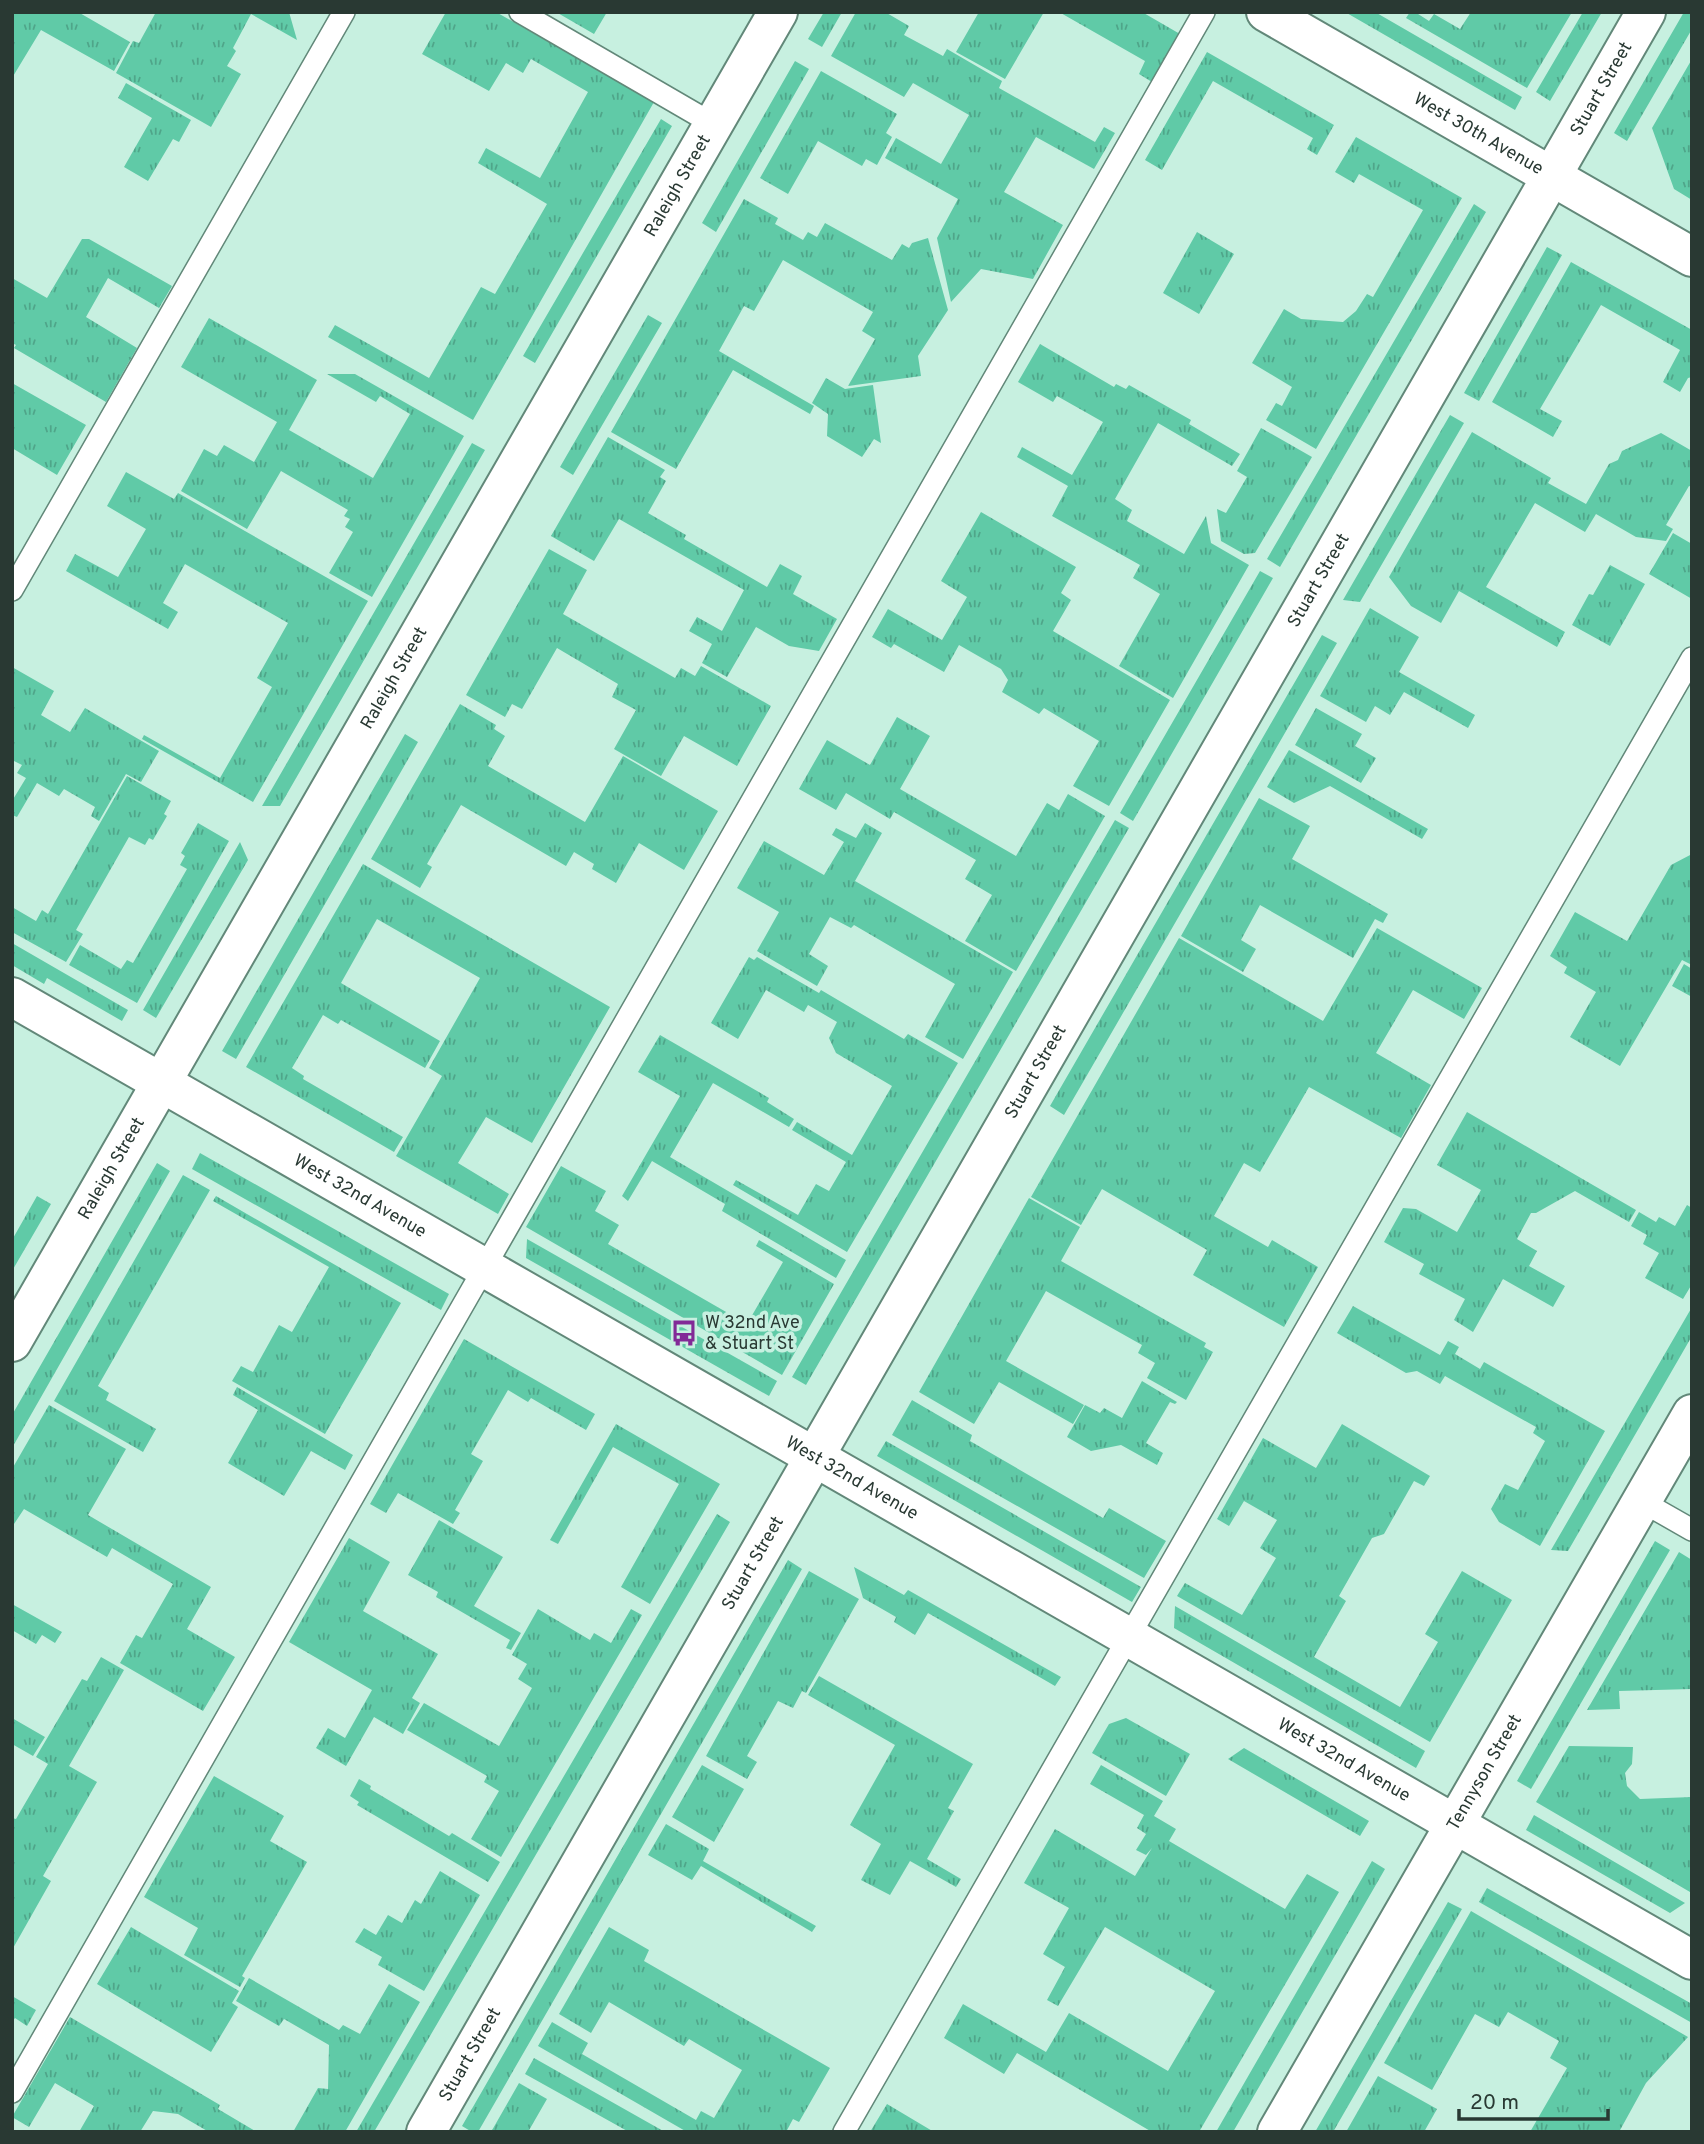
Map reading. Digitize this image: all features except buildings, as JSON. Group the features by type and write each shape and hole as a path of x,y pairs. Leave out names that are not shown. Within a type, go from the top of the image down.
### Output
{"street":[{"name":"Raleigh Street","path":"12,1342 778,12"},
{"name":"West 30th Avenue","path":"1266,12 1692,257"},
{"name":"Stuart Street","path":"426,2132 1646,12"},
{"name":"West 32nd Avenue","path":"12,997 1692,1960"},
{"name":"Tennyson Street","path":"1277,2132 1692,1414"}],"lane":[{"path":"12,590 344,12"},
{"path":"520,12 713,124"},
{"path":"12,2092 1204,12"},
{"path":"844,2132 1692,658"},
{"path":"1641,1501 1692,1530"}],"green space":[{"path":"12,12 78,12 130,42 114,71 41,30 12,78"},
{"path":"156,12 289,12 297,40 251,14 227,66 241,74 211,127 116,73 133,41 139,43"},
{"path":"446,12 496,12 654,102 473,420 328,337 335,325 429,378 481,287 495,294 547,204 478,163 486,148 540,178 588,92 531,59 523,73 506,63 489,91 422,54"},
{"path":"556,12 607,12 594,34"},
{"path":"824,12 842,12 822,47 808,39"},
{"path":"856,12 885,12 909,26 904,35 943,56 947,49 1002,81 999,88 1095,142 1104,127 1115,133 1094,169 1036,137 1004,192 1063,225 1033,279 981,269 951,302 937,238 958,199 885,158 896,138 941,164 969,115 913,83 904,97 831,56"},
{"path":"979,12 1044,12 1005,79 956,52"},
{"path":"1059,12 1142,12 1180,34 1152,82 1139,74 1145,61"},
{"path":"1345,12 1375,12 1522,97 1515,110"},
{"path":"1410,12 1415,12 1429,21 1434,14 1460,29 1471,12 1572,12 1527,88 1406,18"},
{"path":"1583,12 1602,12 1550,101 1536,92"},
{"path":"1684,12 1692,12 1692,29 1627,141 1614,133"},
{"path":"1207,52 1334,125 1317,155 1307,149 1313,138 1213,81 1162,170 1145,160"},
{"path":"1692,59 1692,200 1674,189 1652,128"},
{"path":"795,61 809,69 716,232 702,223"},
{"path":"821,71 897,114 886,133 892,137 877,165 866,159 862,166 818,141 788,194 760,178"},
{"path":"126,83 191,120 179,142 173,139 148,181 124,167 152,118 118,98"},
{"path":"661,119 672,126 535,363 523,356"},
{"path":"1356,137 1462,198 1316,449 1266,420 1276,403 1282,406 1292,387 1252,363 1284,309 1301,319 1343,322 1356,311 1367,294 1373,297 1423,210 1359,174 1354,183 1335,172"},
{"path":"744,199 778,218 775,224 803,240 808,232 817,237 825,223 892,260 902,244 909,248 912,243 928,238 948,310 918,356 921,376 848,386 875,339 862,331 873,312 783,260 754,311 744,306 719,351 814,406 810,414 733,370 676,469 611,432"},
{"path":"1474,204 1486,212 1280,567 1267,559"},
{"path":"1197,232 1234,254 1199,314 1163,293"},
{"path":"82,239 89,239 172,286 159,308 108,278 86,317 137,348 106,402 14,348 16,345 12,343 12,278 47,298"},
{"path":"1547,247 1562,255 1479,401 1464,393"},
{"path":"1571,262 1692,330 1692,377 1688,378 1680,392 1663,382 1680,350 1601,305 1540,409 1562,421 1553,437 1492,402"},
{"path":"648,315 662,323 573,475 560,467"},
{"path":"209,318 317,380 289,430 373,478 410,414 380,396 376,402 327,374 355,374 464,436 372,597 329,573 353,532 345,527 350,519 344,516 348,510 281,471 247,529 181,491 204,449 217,456 224,445 254,462 277,422 181,367"},
{"path":"1040,344 1114,387 1116,384 1126,389 1129,385 1191,420 1189,424 1240,454 1232,466 1158,423 1115,499 1132,510 1127,521 1184,554 1206,516 1211,543 1249,565 1173,698 1119,666 1160,594 1133,578 1140,565 1052,516 1068,486 1017,457 1022,447 1072,475 1103,422 1057,396 1053,402 1018,382"},
{"path":"826,378 845,389 873,385 881,443 874,439 862,457 827,436 828,414 812,403"},
{"path":"12,383 86,425 57,475 12,448"},
{"path":"1450,415 1464,423 1360,602 1343,600"},
{"path":"1261,428 1312,457 1255,553 1244,554 1221,541 1217,509 1226,513 1247,477 1237,471"},
{"path":"1472,432 1551,478 1548,483 1586,504 1609,464 1618,460 1622,451 1661,433 1692,451 1692,487 1689,486 1666,525 1673,529 1666,541 1636,537 1596,514 1585,532 1535,503 1486,587 1565,632 1557,647 1459,591 1441,623 1411,606 1389,577"},
{"path":"608,437 665,470 660,477 666,481 648,513 686,535 684,539 767,587 780,564 802,576 793,594 837,619 819,651 789,646 756,627 727,677 702,663 712,644 689,631 697,617 722,631 744,590 619,519 594,561 551,536"},
{"path":"472,443 485,450 280,806 262,806"},
{"path":"126,472 174,499 178,493 368,601 253,802 142,739 144,735 220,778 272,687 257,678 288,623 185,564 163,603 178,612 168,629 66,571 75,554 118,577 146,529 107,506"},
{"path":"981,512 1076,567 1061,593 1071,600 1053,631 1170,700 1109,806 1073,786 1099,741 1044,708 1039,714 1002,692 1008,680 1001,669 959,645 944,672 894,644 891,648 872,637 888,609 942,640 967,597 941,581"},
{"path":"1673,533 1692,544 1692,599 1649,574"},
{"path":"549,549 587,570 563,614 675,678 681,668 695,676 701,666 771,706 737,766 684,736 661,776 614,749 636,710 612,697 618,684 557,648 522,709 512,704 505,717 466,695"},
{"path":"1610,565 1645,584 1610,646 1572,625 1589,594 1593,595"},
{"path":"1260,571 1273,578 1133,821 1120,813"},
{"path":"1370,608 1419,637 1399,672 1475,715 1468,728 1404,692 1390,715 1375,706 1366,722 1320,696"},
{"path":"1322,635 1337,643 1064,1115 1050,1106"},
{"path":"12,667 54,691 41,715 70,732 85,708 159,751 141,782 126,774 99,821 91,816 95,807 64,789 59,796 37,783 17,817 12,815 12,801 26,778 17,773 22,765 12,760"},
{"path":"460,704 496,725 494,729 505,736 488,766 585,822 623,756 718,811 684,870 639,843 616,883 592,869 594,864 574,852 566,866 461,805 427,864 432,867 420,888 371,859"},
{"path":"1316,708 1362,734 1355,746 1376,758 1361,783 1295,745"},
{"path":"897,717 930,736 900,789 1016,856 1047,803 1059,810 1068,794 1105,816 1016,971 965,941 992,895 965,879 976,860 894,812 890,819 846,793 836,810 799,789 827,740 870,765"},
{"path":"405,734 418,742 236,1059 222,1051"},
{"path":"1289,750 1428,829 1422,839 1330,786 1294,803 1267,787"},
{"path":"127,776 171,801 164,814 167,816 153,840 149,838 145,845 129,837 76,930 83,934 66,962 12,932 12,907 36,921 42,910 48,914"},
{"path":"1259,798 1310,826 1292,859 1388,914 1383,923 1375,919 1353,958 1260,905 1241,940 1256,949 1243,972 1181,936"},
{"path":"1115,820 1129,828 806,1385 792,1377"},
{"path":"198,823 229,841 137,1003 69,965 80,945 121,969 127,960 133,963 187,869 180,865 185,856 181,853"},
{"path":"865,823 882,833 855,881 1013,972 963,1059 925,1037 955,984 854,925 851,928 830,917 809,954 828,966 817,986 757,951 779,912 737,888 764,841 824,875 844,842 832,835 836,828 856,838"},
{"path":"240,842 248,860 156,1018 143,1010"},
{"path":"1692,854 1692,965 1682,960 1620,1066 1570,1037 1596,992 1564,973 1567,967 1550,956 1575,912 1627,941 1671,865"},
{"path":"363,864 610,1007 532,1143 486,1117 458,1163 509,1194 498,1214 396,1156 442,1076 429,1068 480,978 377,919 341,983 440,1041 425,1068 341,1020 338,1024 323,1015 292,1068 304,1076 303,1079 403,1137 394,1152 246,1067"},
{"path":"1377,928 1482,988 1464,1019 1413,990 1376,1053 1431,1085 1401,1138 1309,1087 1260,1172 1244,1163 1214,1216 1268,1247 1272,1240 1318,1267 1284,1327 1193,1275 1207,1250 1102,1189 1081,1225 1031,1197 1179,938 1323,1021"},
{"path":"12,943 128,1010 122,1021 47,978 44,984 12,965"},
{"path":"749,957 754,960 757,957 819,993 821,990 904,1039 908,1034 958,1063 847,1252 733,1185 736,1180 798,1215 816,1184 829,1191 846,1162 792,1130 797,1122 852,1155 892,1086 836,1053 829,1038 837,1022 808,1005 804,1012 766,990 738,1039 711,1023"},
{"path":"1684,964 1692,969 1692,997 1672,986"},
{"path":"660,1035 769,1098 767,1102 794,1119 789,1127 713,1083 670,1157 846,1260 836,1278 722,1211 725,1204 652,1161 628,1201 622,1196 680,1096 638,1072"},
{"path":"1467,1112 1636,1210 1629,1222 1575,1191 1536,1213 1531,1213 1517,1239 1537,1251 1529,1266 1565,1286 1553,1307 1503,1279 1473,1332 1454,1320 1465,1299 1419,1274 1424,1264 1384,1242 1403,1208 1416,1209 1457,1232 1481,1190 1437,1165"},
{"path":"200,1153 449,1294 441,1310 192,1169"},
{"path":"157,1163 170,1171 12,1448 12,1415"},
{"path":"561,1166 606,1191 595,1211 619,1225 608,1244 747,1324 783,1262 756,1246 759,1240 834,1284 782,1375 526,1227"},
{"path":"183,1175 210,1190 98,1386 109,1393 106,1400 156,1429 143,1452 54,1401"},
{"path":"37,1196 51,1204 12,1271 12,1240"},
{"path":"216,1196 401,1303 325,1434 232,1381 241,1366 253,1372 279,1325 292,1332 329,1267 213,1201"},
{"path":"1029,1198 1080,1227 1061,1261 1206,1343 1204,1347 1213,1352 1186,1400 1147,1378 1155,1363 1138,1353 1142,1345 1046,1291 1006,1361 1084,1405 1073,1424 999,1382 974,1424 919,1392"},
{"path":"1687,1205 1692,1208 1692,1284 1683,1299 1645,1278 1659,1253 1643,1244 1647,1235 1631,1226 1639,1212 1656,1222 1659,1217 1675,1226"},
{"path":"527,1239 777,1381 769,1396 526,1258"},
{"path":"1353,1306 1440,1355 1448,1341 1459,1347 1455,1354 1480,1369 1484,1362 1605,1431 1540,1546 1499,1522 1491,1509 1505,1484 1518,1490 1545,1441 1533,1433 1536,1427 1445,1376 1440,1384 1417,1371 1406,1373 1337,1333"},
{"path":"1692,1307 1692,1336 1568,1551 1551,1550"},
{"path":"464,1339 595,1414 586,1430 531,1398 528,1402 508,1390 471,1454 483,1461 455,1510 460,1513 453,1524 398,1493 386,1513 370,1504"},
{"path":"1142,1381 1177,1402 1170,1402 1146,1443 1163,1453 1157,1465 1121,1445 1091,1451 1067,1437 1085,1405 1100,1413 1104,1408 1122,1418"},
{"path":"237,1387 353,1455 345,1470 311,1451 284,1496 228,1463 258,1410 233,1395"},
{"path":"912,1400 972,1435 970,1441 1103,1518 1109,1508 1166,1541 1144,1578 892,1435"},
{"path":"49,1405 126,1449 88,1515 211,1587 187,1629 235,1657 203,1711 120,1663 136,1635 142,1638 173,1584 112,1548 107,1557 24,1509 12,1527 12,1469"},
{"path":"616,1424 720,1484 650,1604 621,1587 679,1484 613,1447 558,1544 550,1540"},
{"path":"1342,1424 1430,1476 1424,1486 1414,1481 1384,1534 1372,1538 1339,1596 1346,1601 1314,1657 1400,1707 1438,1642 1425,1634 1462,1571 1512,1600 1430,1742 1177,1596 1185,1583 1242,1615 1276,1558 1260,1548 1277,1520 1244,1501 1229,1526 1217,1519 1263,1438 1316,1468"},
{"path":"886,1441 1141,1587 1132,1602 877,1456"},
{"path":"717,1514 730,1522 374,2132 356,2132"},
{"path":"439,1520 503,1557 474,1606 521,1633 511,1650 506,1648 510,1640 436,1597 438,1592 408,1575"},
{"path":"349,1538 390,1562 363,1611 438,1654 412,1698 420,1703 403,1734 374,1717 346,1766 316,1748 328,1728 345,1738 372,1690 289,1642"},
{"path":"1655,1541 1670,1550 1531,1789 1517,1781"},
{"path":"1679,1552 1692,1560 1692,1689 1619,1691 1620,1709 1587,1710"},
{"path":"788,1560 802,1569 478,2132 472,2132 462,2126"},
{"path":"854,1567 904,1595 908,1590 1061,1677 1055,1686 928,1613 915,1635 894,1622 896,1617 863,1598"},
{"path":"809,1571 859,1599 806,1693 802,1691 793,1708 778,1701 747,1756 757,1762 747,1779 706,1756"},
{"path":"12,1604 62,1632 55,1643 42,1635 36,1644 12,1630"},
{"path":"1175,1606 1425,1751 1416,1768 1174,1628"},
{"path":"538,1609 590,1640 594,1633 611,1643 631,1609 642,1615 501,1857 471,1839 499,1791 484,1782 487,1776 407,1730 424,1703 499,1746 532,1688 518,1679 527,1664 512,1655"},
{"path":"101,1657 124,1670 69,1766 97,1782 43,1876 51,1881 12,1950 12,1818 16,1819 48,1764 36,1757 82,1679 87,1681"},
{"path":"819,1676 973,1764 948,1808 954,1811 927,1859 961,1879 956,1887 910,1861 890,1895 861,1880 881,1844 850,1825 895,1745 808,1695"},
{"path":"12,1718 45,1737 33,1756 12,1744"},
{"path":"1126,1718 1190,1754 1166,1796 1092,1753 1109,1724"},
{"path":"1569,1746 1633,1747 1632,1764 1625,1773 1627,1786 1640,1799 1692,1797 1690,1892 1536,1802"},
{"path":"1244,1748 1369,1821 1360,1836 1228,1759"},
{"path":"702,1765 744,1789 714,1842 672,1817"},
{"path":"1101,1765 1163,1801 1154,1816 1176,1829 1169,1841 1285,1909 1307,1874 1339,1892 1199,2132 1152,2132 1017,2053 1004,2074 944,2038 963,2004 1046,2052 1069,2013 1168,2071 1215,1991 1105,1927 1058,2006 1047,2000 1065,1967 1043,1954 1069,1908 1024,1883 1055,1829 1135,1876 1152,1848 1146,1855 1136,1850 1146,1834 1137,1828 1144,1815 1090,1784"},
{"path":"214,1776 284,1816 270,1841 307,1862 242,1976 245,1978 240,1987 184,1955 198,1928 144,1897"},
{"path":"359,1779 371,1786 370,1789 449,1836 452,1833 500,1862 488,1882 357,1805 359,1802 350,1796"},
{"path":"1534,1815 1685,1903 1670,1913 1526,1830"},
{"path":"666,1824 709,1849 703,1861 816,1926 812,1932 701,1866 692,1880 648,1855"},
{"path":"1372,1861 1385,1869 1233,2132 1216,2132"},
{"path":"440,1871 480,1895 424,1991 378,1965 382,1957 355,1942 364,1928 376,1935 388,1915 402,1923 415,1900 421,1904"},
{"path":"1487,1888 1692,2004 1692,2023 1479,1902"},
{"path":"1448,1902 1462,1909 1333,2132 1315,2132"},
{"path":"1471,1911 1688,2037 1646,2083 1619,2132 1530,2132 1567,2068 1550,2058 1559,2041 1508,2012 1499,2027 1475,2014 1432,2090 1384,2063"},
{"path":"131,1927 239,1991 232,2003 238,2007 211,2052 97,1984"},
{"path":"609,1927 649,1950 644,1961 830,2068 799,2122 793,2119 786,2132 687,2132 538,2046 552,2022 588,2043 582,2054 696,2120 701,2111 714,2118 742,2070 689,2039 684,2046 609,2002 591,2033 559,2014"},
{"path":"249,1978 339,2030 343,2025 360,2034 389,1984 420,2002 345,2132 293,2132 318,2088 328,2089 329,2045 284,2019 279,2026 236,2001"},
{"path":"12,1996 36,2010 27,2026 15,2018 12,2022"},
{"path":"70,2017 220,2105 218,2109 257,2132 209,2132 178,2114 153,2111 140,2132 79,2132 94,2106 55,2083 29,2127 12,2117"},
{"path":"534,2058 665,2132 629,2132 525,2074"},
{"path":"1378,2076 1437,2109 1424,2132 1346,2132"},
{"path":"519,2083 547,2099 528,2132 491,2132"},
{"path":"887,2104 934,2132 870,2132"}],"place":[{"name":"W 32nd Ave & Stuart St","path":"684,1333"}]}
